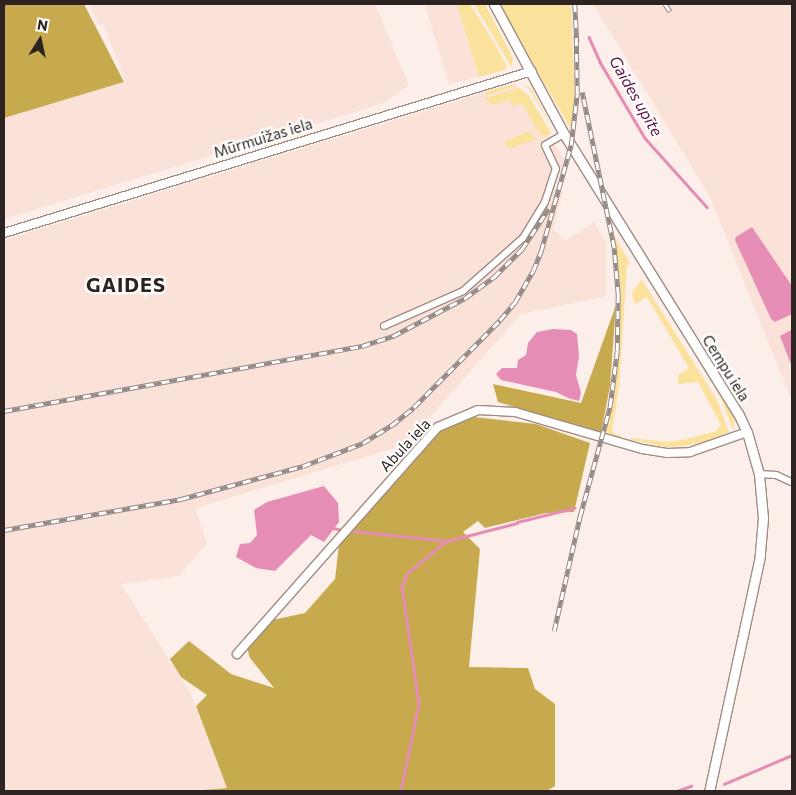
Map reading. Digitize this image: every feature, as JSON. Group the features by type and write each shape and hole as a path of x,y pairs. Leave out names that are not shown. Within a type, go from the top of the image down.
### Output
{"main road":[{"name":"Cempu iela","path":"494,4 532,71 564,134 726,392 747,432 754,453 759,474 763,518 760,556 709,791"}],"street":[{"name":"Mūrmuižas iela","path":"4,233 532,71"},
{"path":"384,326 463,291 523,238 545,202 556,169 545,145 564,134"},
{"name":"Abula iela","path":"237,654 438,427 478,410 515,412 642,449 666,452 690,452 747,432"},
{"path":"759,474 776,475 792,482"}],"shaded area":[{"path":"4,4 84,4 124,82 4,118"},
{"path":"89,4 375,4 409,85 384,103 4,219 4,118 126,82 103,24 98,25"},
{"path":"432,4 457,4 479,77 449,84 425,6"},
{"path":"457,4 470,4 507,67 504,70 479,77"},
{"path":"474,4 485,4 513,58 512,68"},
{"path":"498,4 571,4 575,98 571,129"},
{"path":"593,4 792,4 792,401 710,197"},
{"path":"515,83 564,159 554,189 563,193 553,228 565,241 594,222 606,242 606,296 521,314 405,445 195,508 207,543 179,576 121,584 191,694 227,788 191,791 4,791 4,240"},
{"path":"520,83 531,88 552,128 529,89"},
{"path":"516,84 516,86 485,96 487,91"},
{"path":"519,88 529,96 551,133 549,135 541,136 522,104 512,106 510,100 492,105 485,98"},
{"path":"529,131 537,139 512,148 506,146 505,141"},
{"path":"752,227 792,286 792,314 775,322 771,319 735,240 736,237"},
{"path":"613,234 630,263 627,265 619,389 612,429 613,433 621,436 620,440 604,434 613,401 620,334 620,286"},
{"path":"642,280 717,400 729,432 700,443 683,446 665,447 630,440 630,438 668,442 687,439 716,431 721,425 698,382 678,384 678,375 689,368 647,297 635,304 632,295 633,290"},
{"path":"616,305 610,386 601,433 498,402 493,384 581,403"},
{"path":"553,329 571,330 577,334 579,356 576,375 581,393 579,401 556,392 501,380 496,374 502,368 517,368 518,360 526,355 528,343 537,332"},
{"path":"791,330 792,333 792,367 780,336"},
{"path":"685,338 735,418 733,430 720,396"},
{"path":"464,416 536,424 590,443 574,512 546,513 485,528 478,521 463,532 480,549 469,667 528,668 535,689 555,704 555,786 547,791 192,791 227,788 196,706 207,695 181,677 170,659 189,641 231,674 274,688 250,658 244,638 266,614 277,619 305,613 335,579 339,545 439,430"},
{"path":"324,486 338,503 339,522 324,542 311,535 275,571 256,568 236,557 240,544 250,543 257,535 254,510 267,502"}],"waterway":[{"name":"Gaides upīte","path":"589,37 600,62 645,138 707,207"},
{"path":"517,522 574,508"},
{"path":"447,541 517,523"},
{"path":"332,528 343,530"},
{"path":"354,531 447,541 408,573 402,586 419,704 401,791"},
{"path":"724,784 792,755"},
{"path":"677,791 691,786"}],"railway":[{"path":"575,4 577,42"},
{"path":"665,4 670,11"},
{"path":"4,530 181,499 303,466 363,443 392,425 414,407 500,320 515,302 533,271 541,251 571,145 577,94 576,35"},
{"path":"554,631 580,516 610,406 617,351 618,295 614,248 582,92"},
{"path":"4,411 362,346 393,336 465,298 494,277 522,249 549,208"}],"district":[{"name":"GAIDES","path":"126,284"}]}
